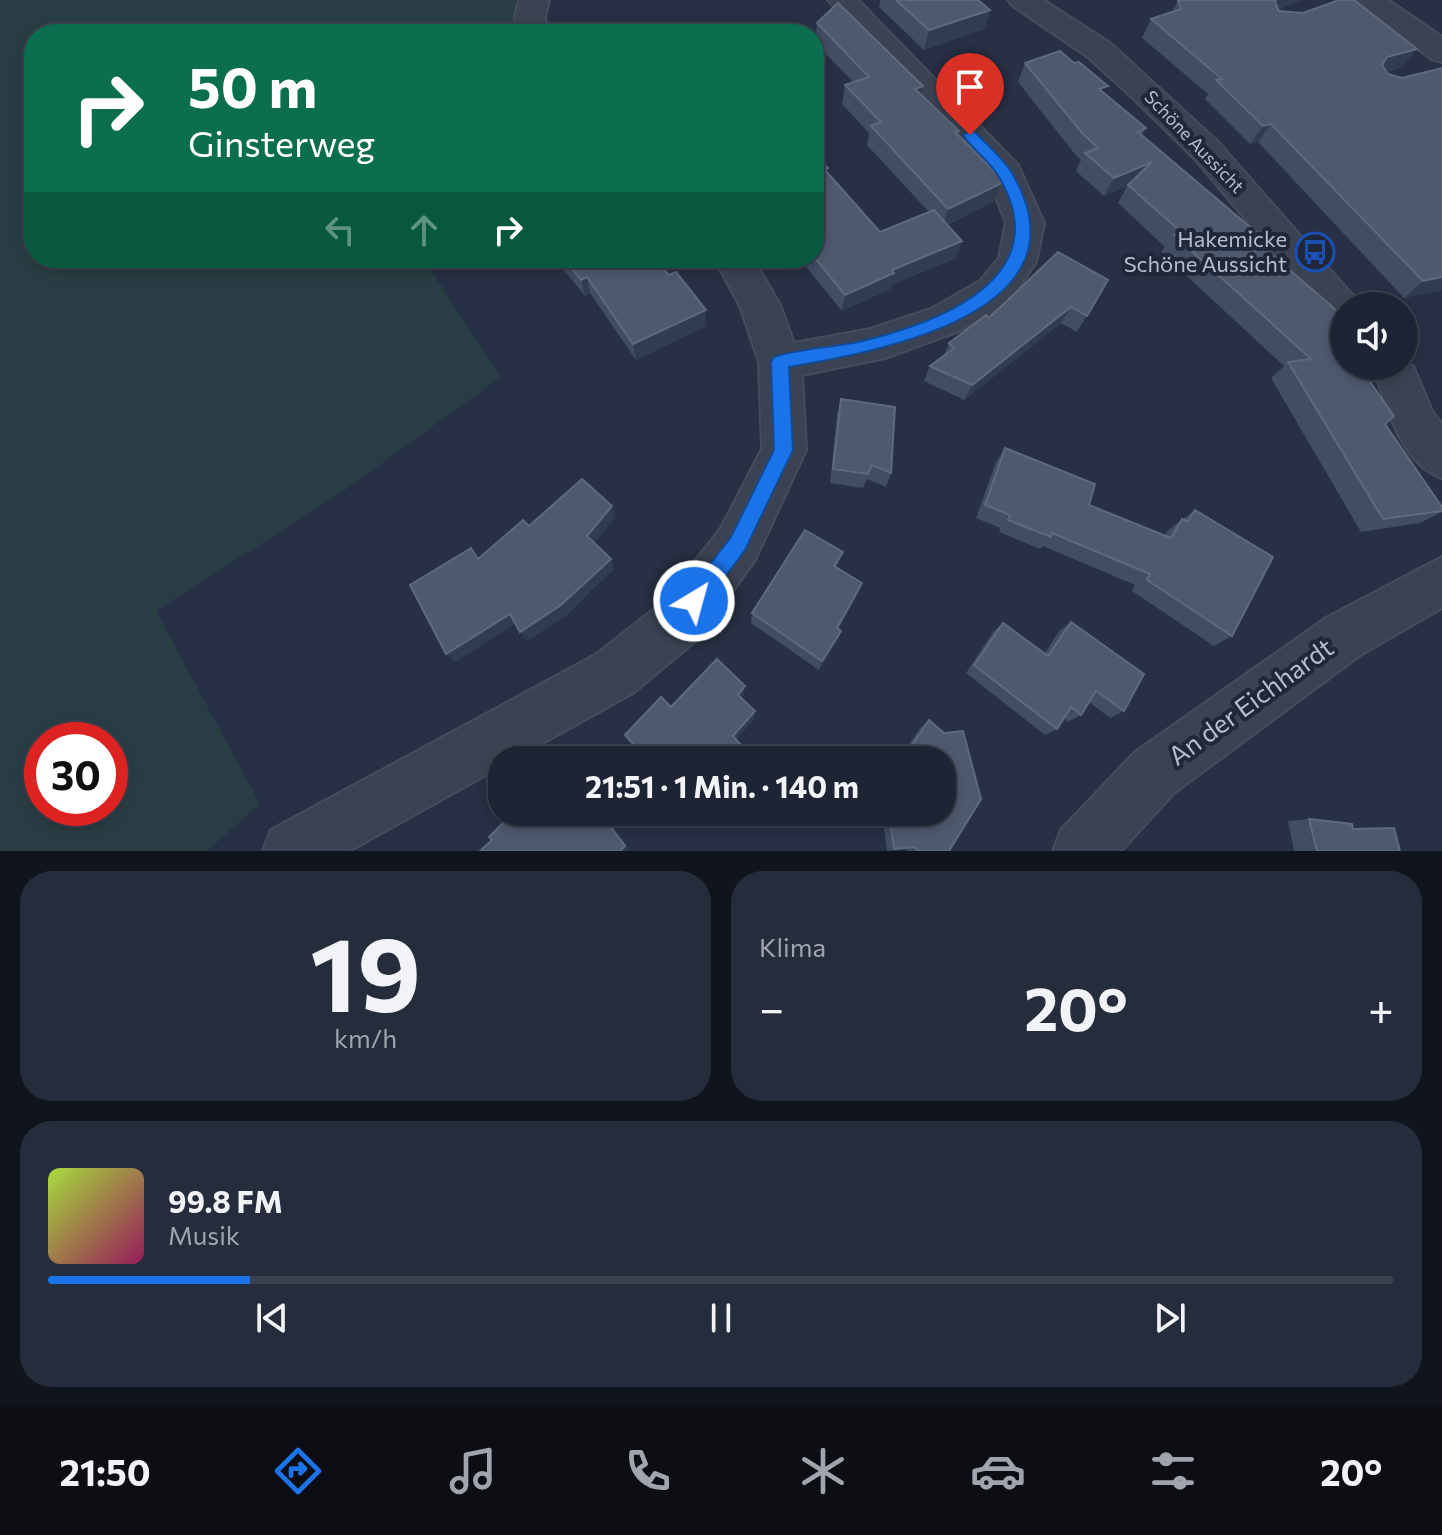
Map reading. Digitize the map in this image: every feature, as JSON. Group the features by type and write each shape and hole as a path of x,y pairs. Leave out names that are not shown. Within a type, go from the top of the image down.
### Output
{"street":[{"path":"531,24 534,0"},
{"name":"Schöne Aussicht","path":"1023,0 1099,50 1146,92 1207,151 1330,293"},
{"path":"1369,0 1437,65"},
{"path":"780,362 870,346 945,320 994,292 1017,262 1025,223 1005,174 842,1"},
{"path":"292,851 614,674 680,621 738,544 784,450 780,362 760,305 739,268"},
{"path":"1397,380 1414,421 1442,458"},
{"path":"1404,380 1442,409"},
{"name":"An der Eichhardt","path":"1082,851 1154,773 1344,636 1442,581"}],"green space":[{"path":"0,0 516,0 523,24 24,24 24,268 430,268 501,377 345,490 156,611 260,804 207,851 0,851"}],"building":[{"path":"896,0 978,0 990,10 929,30"},
{"path":"1180,0 1276,0 1279,11 1303,13 1339,0 1354,0 1417,49 1387,57 1382,65 1388,74 1402,78 1442,68 1442,277 1423,281 1271,124 1263,126 1216,80 1222,79 1151,19 1181,9"},
{"path":"838,3 923,86 915,89 959,131 955,132 999,176 1002,183 948,209 871,126 881,122 845,85 869,77 824,30 824,24 817,23"},
{"path":"1060,51 1074,63 1079,62 1108,86 1099,89 1146,128 1138,132 1270,244 1263,247 1330,305 1330,380 1369,380 1394,416 1385,424 1442,511 1383,519 1288,362 1311,359 1174,235 1180,231 1128,185 1152,162 1114,178 1085,153 1098,148 1025,63"},
{"path":"824,164 828,168 825,170 880,232 934,210 962,241 892,270 894,273 845,295 823,268"},
{"path":"1058,252 1108,280 1087,316 1071,307 972,385 930,366 954,348 949,343 986,315 989,318"},
{"path":"571,268 663,268 669,275 676,272 706,310 633,344 587,277 581,280"},
{"path":"841,399 895,407 891,473 872,465 868,474 833,469"},
{"path":"1005,448 1095,484 1089,505 1171,538 1182,519 1188,521 1195,510 1273,557 1232,636 1147,580 1150,574 1052,533 1051,537 1008,520 1010,515 985,505"},
{"path":"582,479 612,506 587,536 611,559 561,605 520,632 510,614 446,654 410,585 471,548 478,559 523,520 529,526"},
{"path":"805,530 843,552 834,566 862,583 837,628 841,631 822,661 752,613"},
{"path":"1071,622 1144,674 1124,711 1096,691 1081,715 1071,707 1057,729 974,665 1003,623 1048,656"},
{"path":"717,659 745,686 738,695 755,711 733,736 740,746 636,746 625,735 661,697 671,707"},
{"path":"929,720 944,733 963,731 981,799 949,851 919,851 914,847 894,849 891,826 956,826 956,746 911,746"},
{"path":"1309,819 1352,824 1353,829 1394,828 1400,851 1317,851"},
{"path":"500,826 610,826 625,846 620,851 480,851 492,840 489,837"}],"place":[{"name":"Hakemicke Schöne Aussicht","path":"1315,252"}],"route":[{"path":"694,601 738,544 784,450 780,362 870,346 945,320 994,292 1017,262 1025,223 1005,174 970,135"}]}
